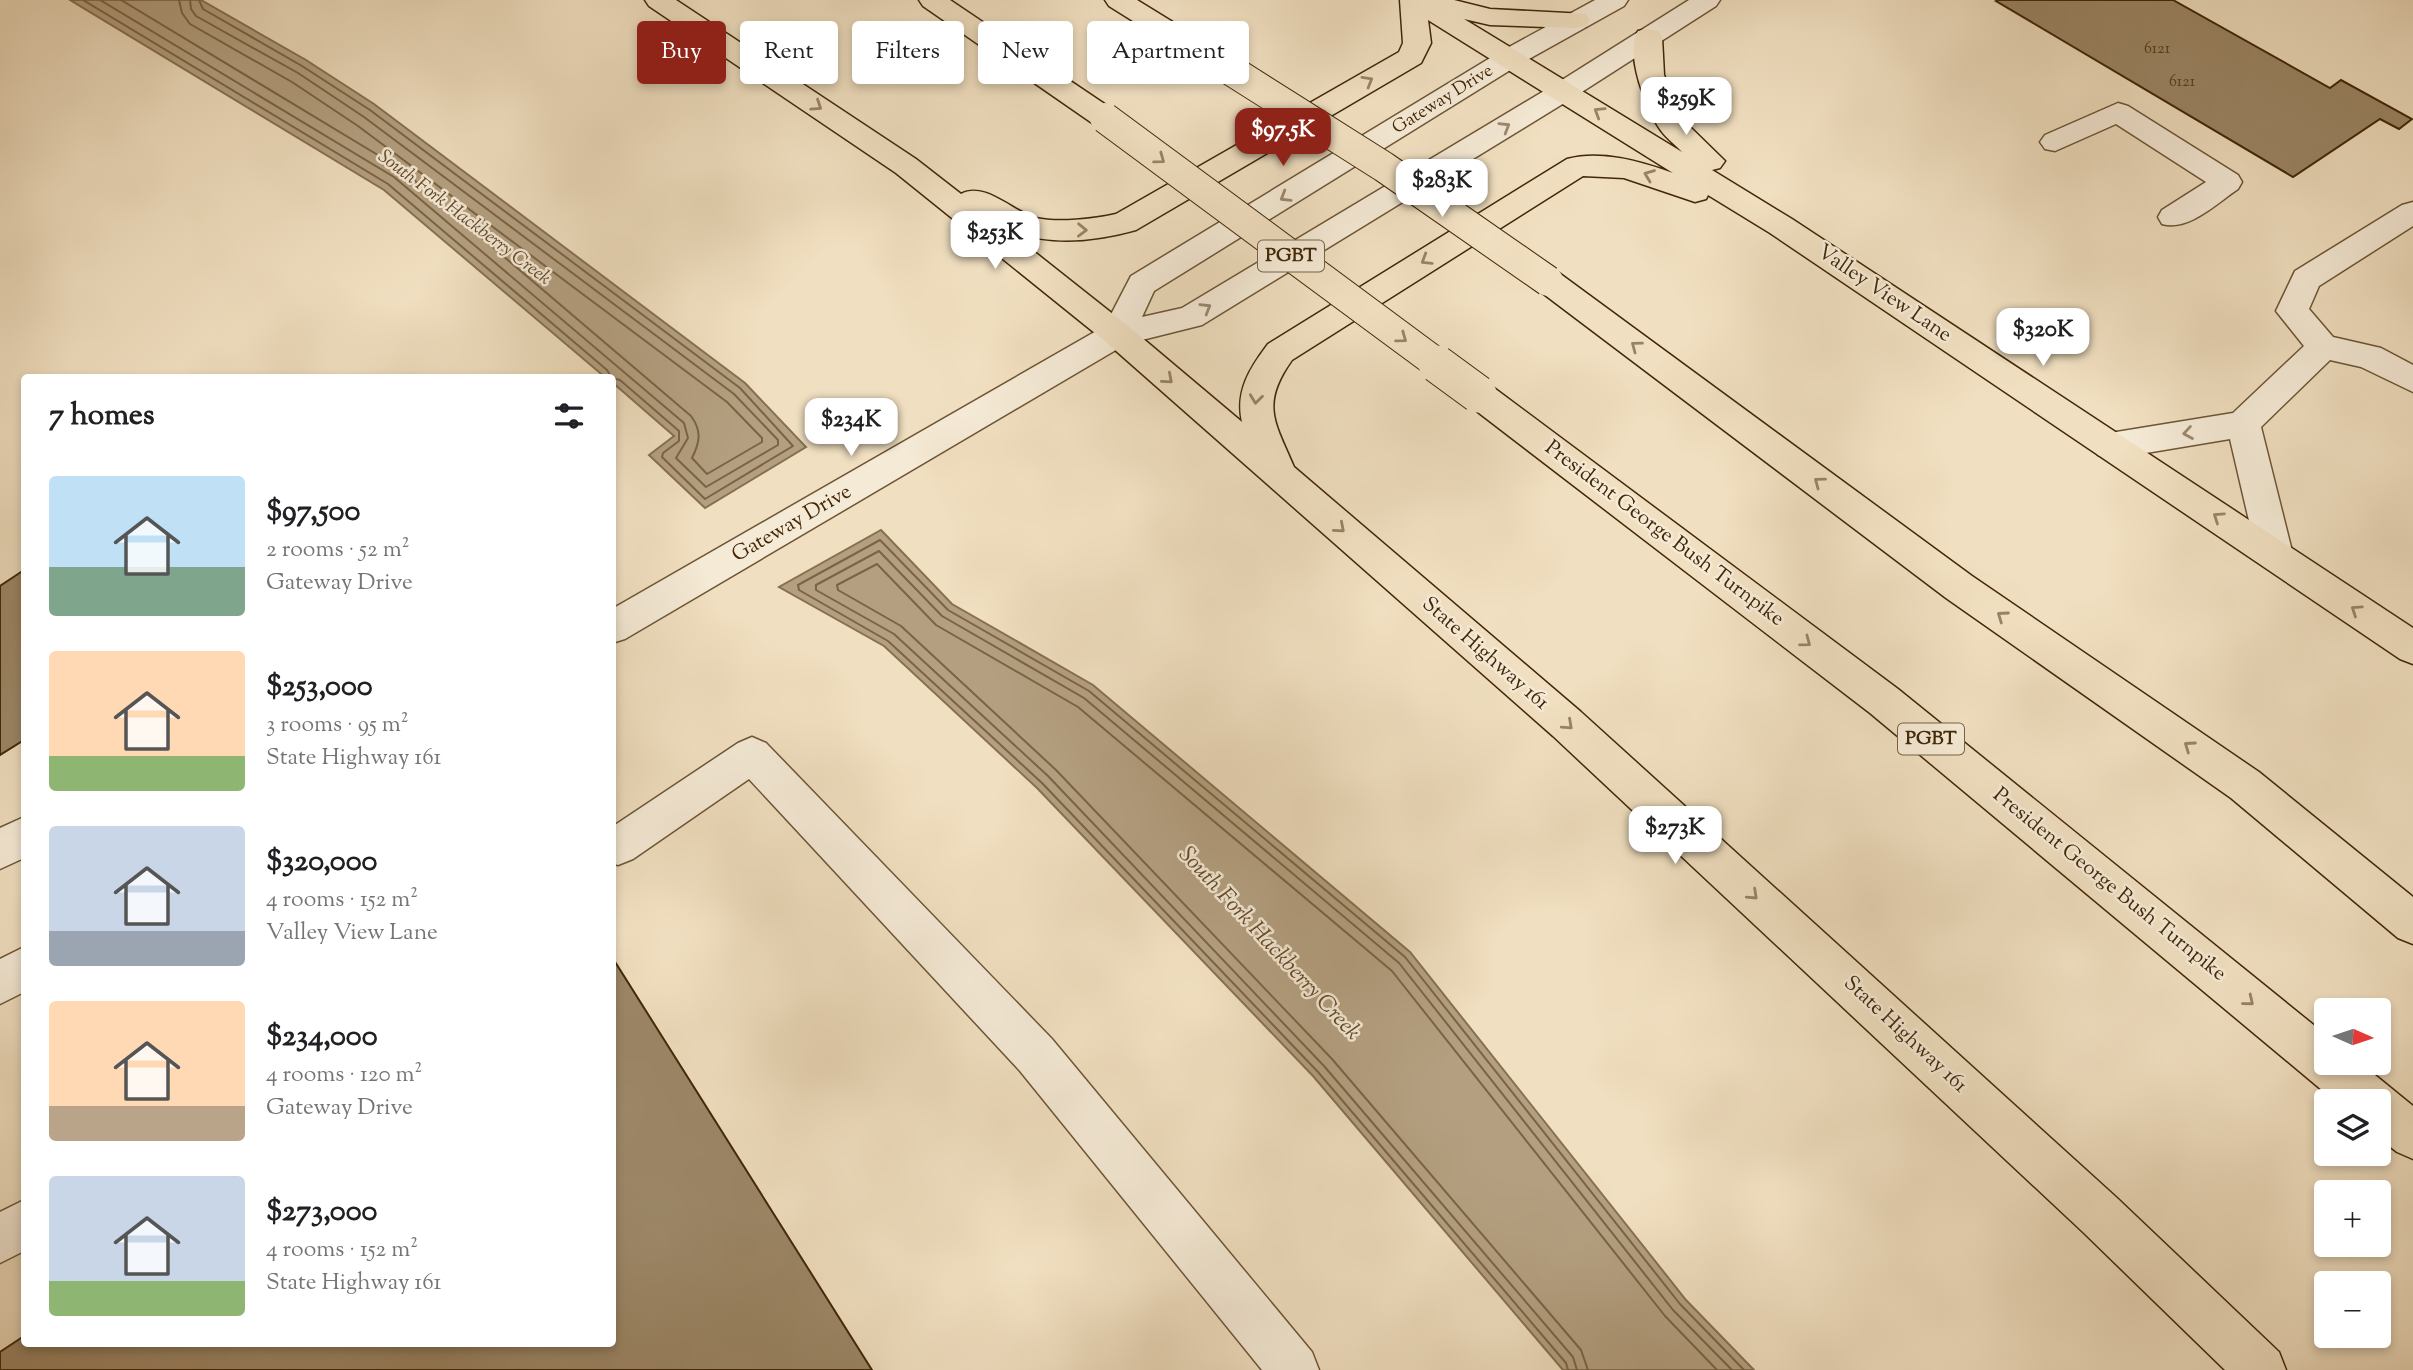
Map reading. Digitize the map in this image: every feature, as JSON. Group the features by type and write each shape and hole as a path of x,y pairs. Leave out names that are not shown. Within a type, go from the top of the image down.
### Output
{"main road":[{"name":"State Highway 161","path":"658,0 906,166 1117,334 1567,724 2100,1214 2260,1370"},
{"name":"President George Bush Turnpike","path":"932,0 1105,118 1478,394 1884,701 2356,1089"},
{"path":"1118,0 1384,167 1548,281 1959,587 2245,785 2413,896"},
{"path":"906,166 1031,228 1091,230 1125,223 1411,57 1418,43 1416,0 1490,17 1576,20"},
{"name":"Valley View Lane","path":"1416,0 1782,226 2413,648"},
{"path":"1648,37 1650,75 1673,127 1782,226"},
{"path":"1281,478 1253,406 1260,376 1280,352 1577,166 1605,164 1630,168 1782,226"},
{"path":"2245,785 2413,925"}],"street":[{"name":"Gateway Drive","path":"1117,334 1142,284 1510,58 1615,0"},
{"name":"Gateway Drive","path":"616,626 1117,334 1191,317 1564,91 1707,0"},
{"path":"2055,142 2118,112 2227,182 2173,217"},
{"path":"2413,212 2306,279 2292,311 2323,347 2369,357 2413,380"},
{"path":"2110,446 2243,424 2323,347"},
{"path":"2243,424 2274,555"},
{"path":"616,843 752,755 1036,1055 1294,1370"},
{"path":"0,850 21,838"},
{"path":"0,983 21,970"},
{"path":"0,1239 21,1226"}],"water":[{"name":"South Fork Hackberry Creek","path":"70,0 201,0 306,60 374,104 745,383 806,447 705,508 649,455 674,436 616,386 616,374 601,374 384,190"},
{"name":"South Fork Hackberry Creek","path":"881,530 952,604 1093,685 1410,952 1686,1300 1754,1370 1563,1370 1313,1076 1037,788 884,646 779,587"}],"building":[{"path":"2173,0 2330,88 2341,80 2412,119 2399,129 2380,119 2293,177 1996,1"},
{"path":"21,572 21,742 0,755 0,586"},
{"path":"616,963 872,1370 0,1370 0,1352 21,1338 21,1347 616,1347"}]}
